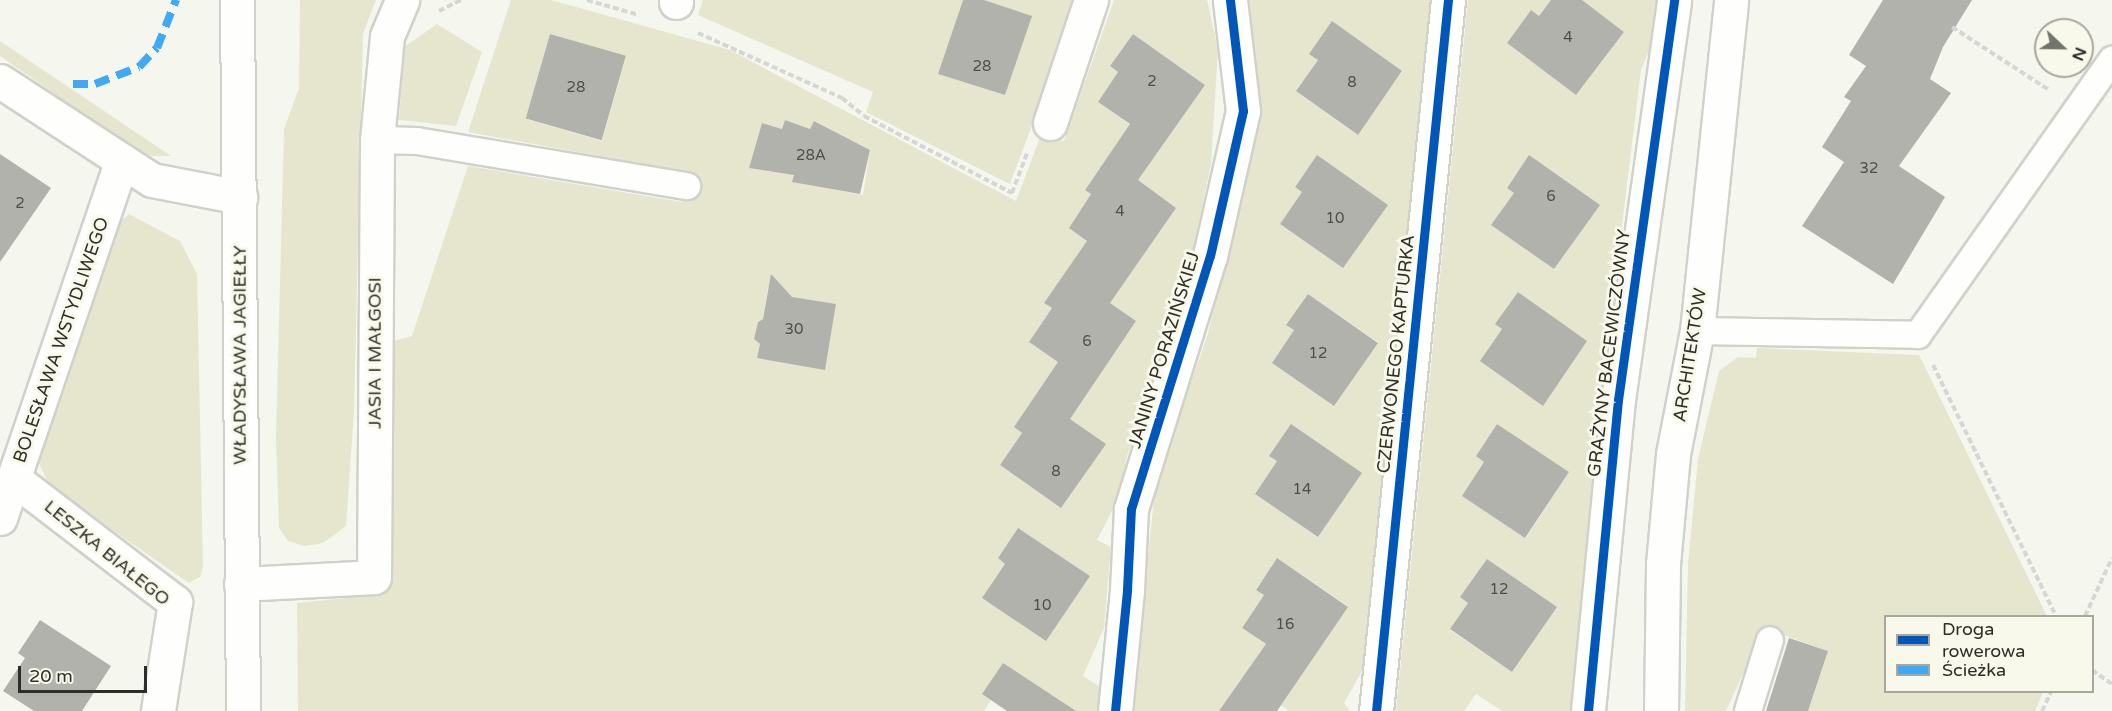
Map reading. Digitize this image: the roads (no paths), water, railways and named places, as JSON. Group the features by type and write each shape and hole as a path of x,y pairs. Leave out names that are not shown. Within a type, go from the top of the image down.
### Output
{"street":[{"name":"WŁADYSŁAWA JAGIEŁŁY","path":"237,0 243,711"},
{"name":"JASIA I MAŁGOSI","path":"241,585 374,577 377,140 387,36 402,0"},
{"path":"1050,123 1091,0"},
{"name":"JANINY PORAZIŃSKIEJ","path":"1115,711 1127,590 1131,509 1210,256 1243,111 1230,0"},
{"name":"CZERWONEGO KAPTURKA","path":"1376,711 1448,0"},
{"name":"GRAŻYNY BACEWICZÓWNY","path":"1588,711 1618,399 1674,0"},
{"name":"ARCHITEKTÓW","path":"1660,711 1663,564 1673,454 1697,331 1731,0"},
{"path":"0,81 121,162 152,180 240,197"},
{"name":"BOLESŁAWA WSTYDLIWEGO","path":"0,518 121,162"},
{"name":"LESZKA BIAŁEGO","path":"14,479 175,602 158,711"}],"lane":[{"path":"1697,331 1918,335 2112,60"},
{"path":"377,140 417,141 687,186"},
{"path":"1748,711 1770,640"}]}
